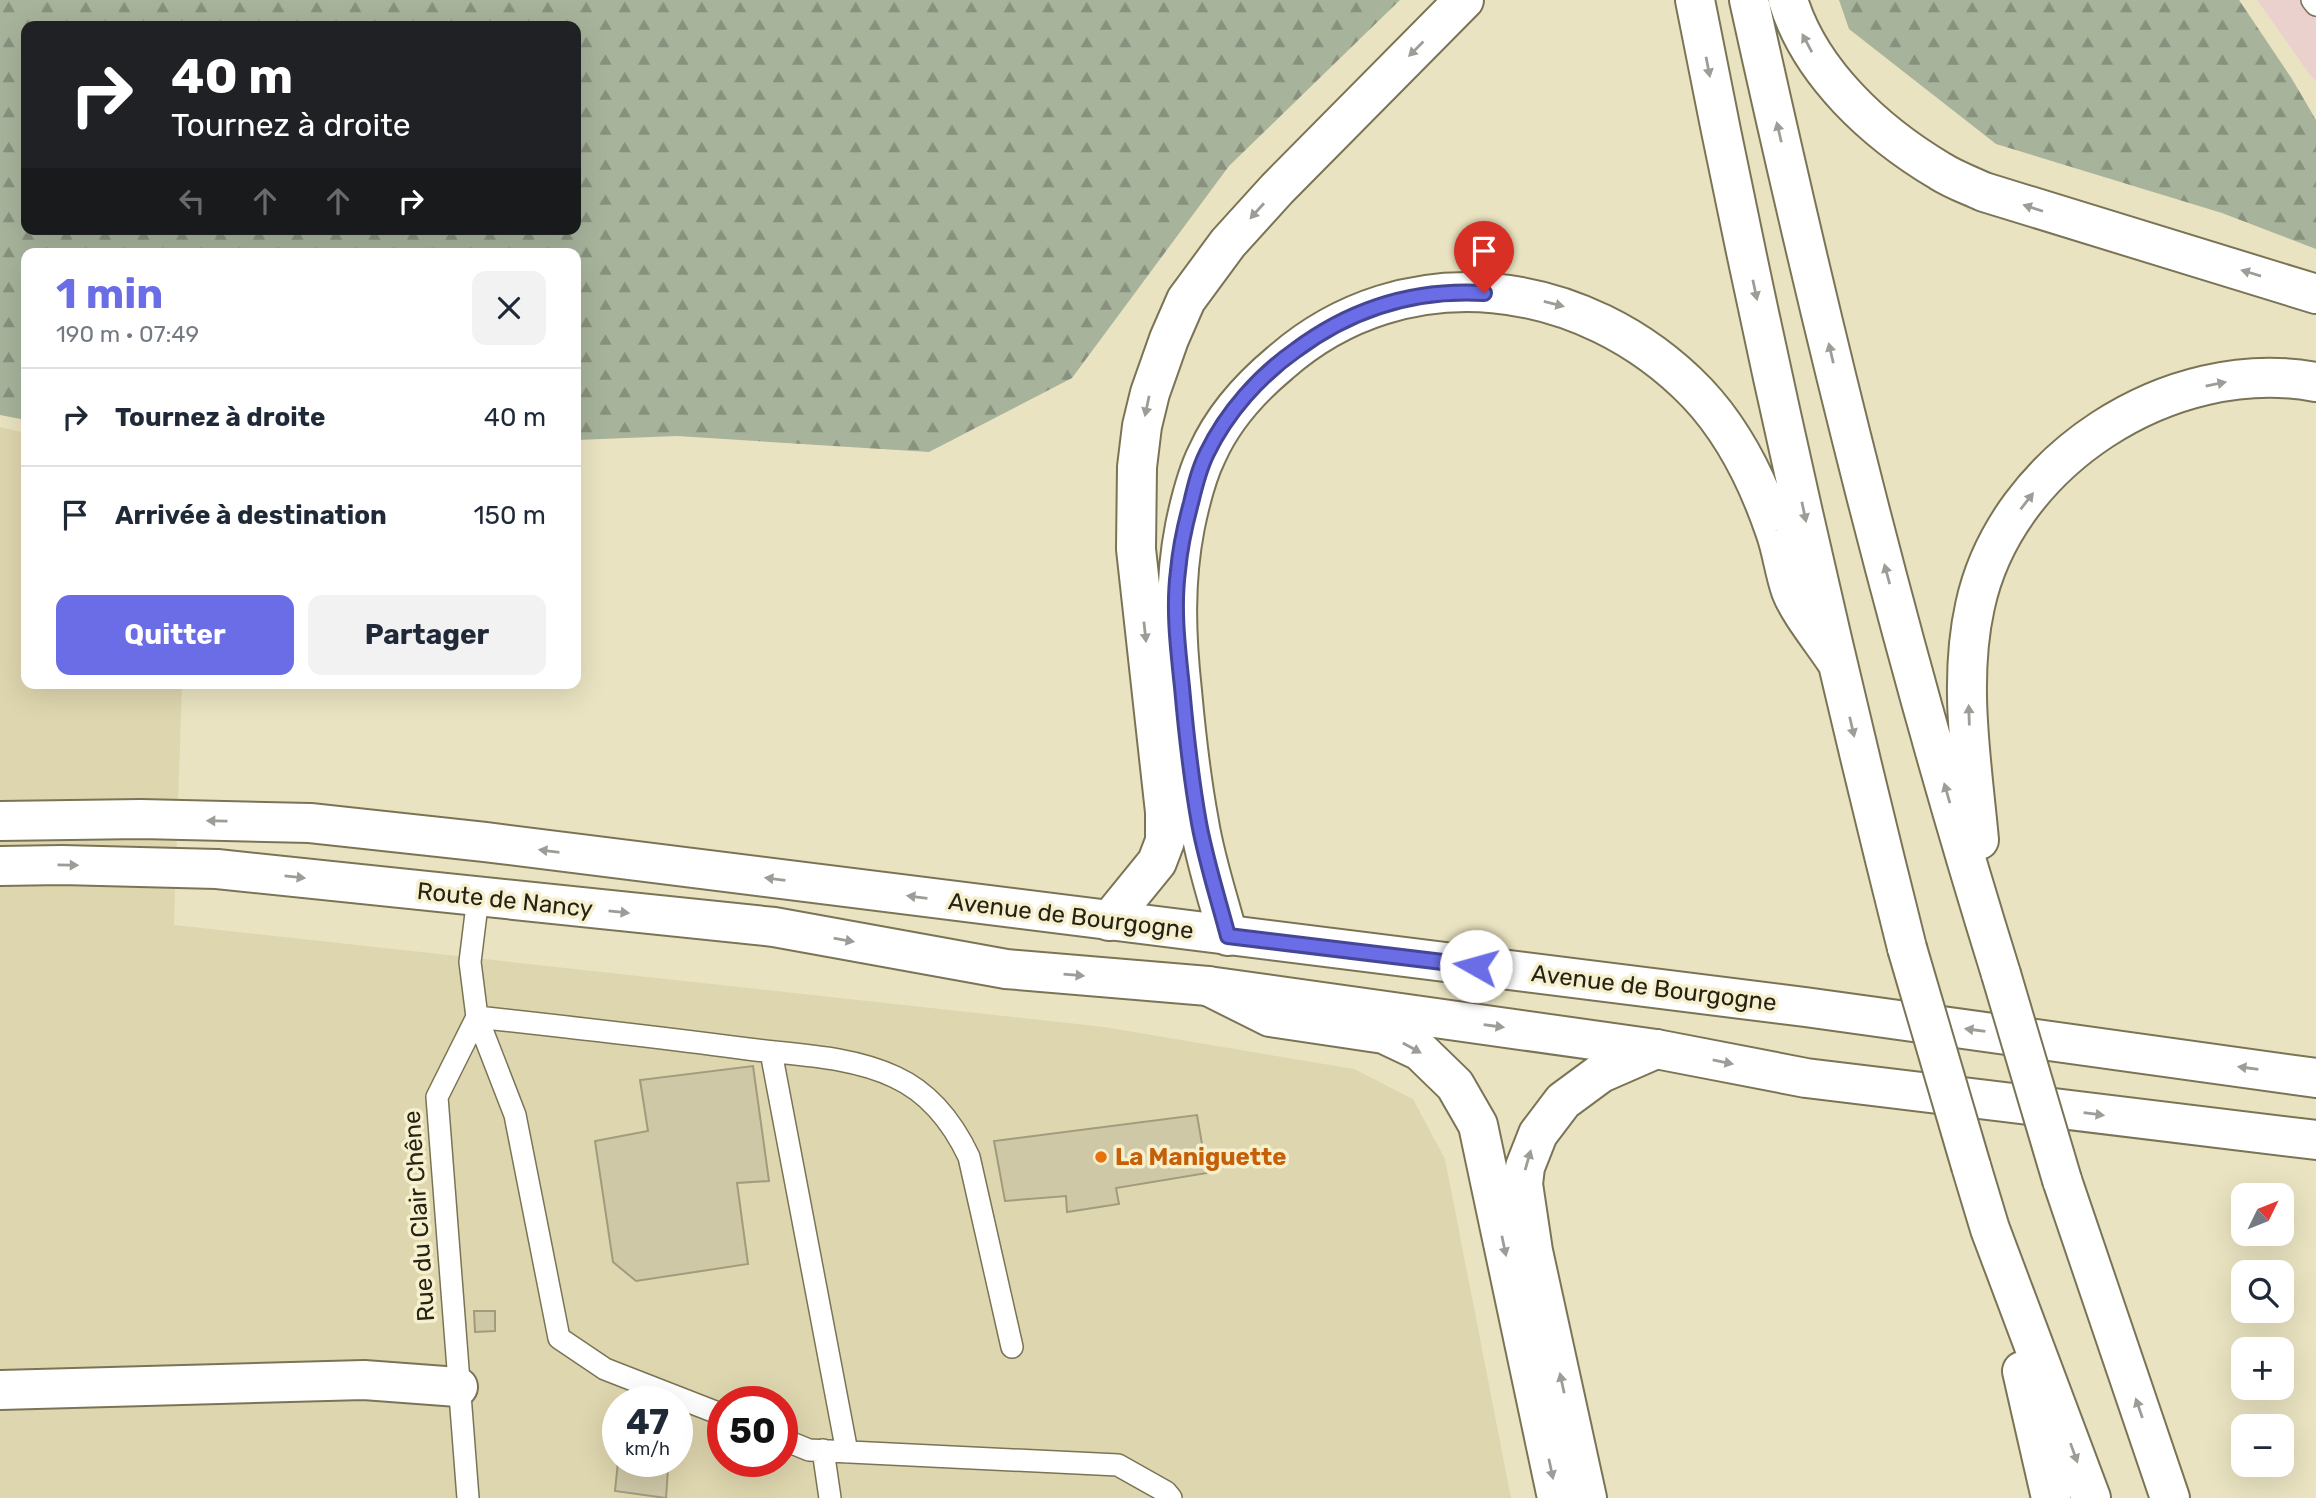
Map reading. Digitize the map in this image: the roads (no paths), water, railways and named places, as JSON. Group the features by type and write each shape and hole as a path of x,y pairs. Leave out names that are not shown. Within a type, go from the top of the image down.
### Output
{"main road":[{"path":"1109,921 1157,862 1165,841 1165,812 1136,549 1137,467 1142,426 1150,393 1169,339 1186,300 1228,243 1277,189 1464,0"},
{"path":"1695,0 1836,661 1907,948 1990,1228 2050,1498"},
{"path":"1749,0 1838,384 1928,729 2062,1180 2169,1489"},
{"path":"1788,0 1808,47 1834,81 1866,116 1906,149 1941,172 1984,192 2316,294"},
{"path":"1228,936 1199,824 1186,733 1176,608 1177,572 1185,526 1196,481 1206,456 1226,421 1249,393 1287,356 1340,321 1371,308 1434,293 1501,294 1565,307 1600,321 1641,345 1696,392 1716,415 1742,455 1776,533 1792,594 1836,661"},
{"path":"1987,929 1971,759 1968,668 1975,606 1987,566 2004,534 2025,502 2067,456 2090,437 2132,412 2188,390 2234,381 2270,379 2316,382"},
{"name":"Avenue de Bourgogne","path":"0,821 141,819 310,824 485,842 1805,1007 2316,1078"},
{"name":"Route de Nancy","path":"0,866 217,869 774,927 1006,969 1208,986"},
{"path":"1208,986 1656,1049 1806,1078 2316,1140"},
{"path":"1208,986 1270,1017 1384,1034 1420,1051 1462,1095 1478,1125 1557,1498"},
{"path":"1587,1498 1533,1251 1523,1184 1525,1167 1538,1134 1563,1101 1601,1073 1656,1049"},
{"path":"1990,1228 2091,1498"},
{"path":"0,1390 364,1380 458,1387"}],"lane":[{"path":"2312,0 2316,5"},
{"path":"478,897 470,962 477,1017 515,1115 559,1338 605,1369 707,1409"},
{"path":"477,1017 869,1066 897,1078 942,1112 957,1132 969,1157 1012,1347"},
{"name":"Rue du Clair Chêne","path":"468,1498 437,1097 477,1017"},
{"path":"771,1052 847,1452"},
{"path":"798,1446 809,1450 1118,1465 1166,1492 1171,1498"},
{"path":"823,1450 830,1498"}],"place":[{"name":"La Maniguette","path":"1101,1157"}]}
